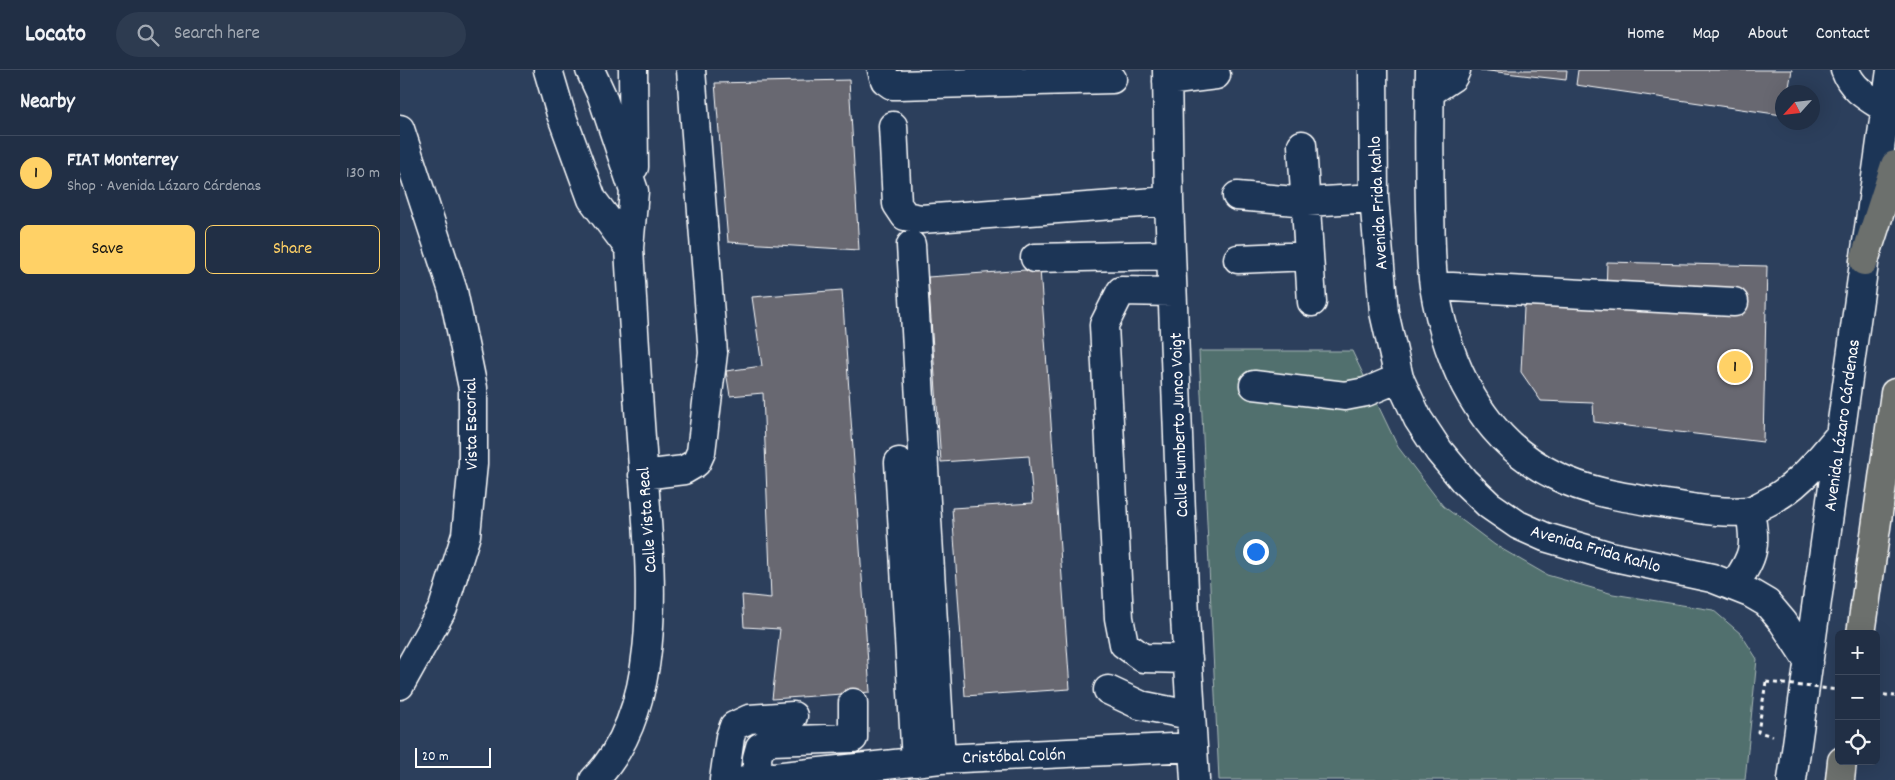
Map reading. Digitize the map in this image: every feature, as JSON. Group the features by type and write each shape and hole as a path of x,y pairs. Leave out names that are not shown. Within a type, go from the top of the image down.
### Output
{"highway":[{"path":"1864,261 1895,165"},
{"path":"1862,630 1895,393"},
{"path":"1840,780 1842,765"}],"street":[{"path":"548,70 561,114 592,199 629,248"},
{"name":"Calle Vista Real","path":"590,70 602,96 634,191 629,248 650,592 648,653 639,696 626,733 604,770 594,780"},
{"path":"633,70 634,191"},
{"path":"643,475 684,470 696,463 701,452 714,353 691,70"},
{"path":"882,70 885,80 892,85 898,86 1112,79"},
{"name":"Avenida Frida Kahlo","path":"1373,70 1374,198 1384,312 1399,378 1418,419 1439,451 1464,481 1489,505 1518,525 1545,537 1610,556 1712,578 1734,585 1767,604 1783,622 1809,662"},
{"path":"1456,70 1453,77 1430,81 1430,187 1434,286 1451,355 1466,390 1486,420 1508,443 1528,460 1555,476 1582,487 1619,496 1714,511 1750,511 1791,488 1811,470 1839,436"},
{"path":"1844,70 1856,89 1886,109"},
{"name":"Avenida Lázaro Cárdenas","path":"1792,780 1891,70"},
{"path":"1167,75 1216,75"},
{"name":"Calle Humberto Junco Voigt","path":"1167,75 1172,292 1190,715 1195,780"},
{"path":"893,126 897,204 905,216 921,219 1169,201"},
{"name":"Vista Escorial","path":"400,129 453,291 473,388 473,464 466,535 443,608 400,685"},
{"path":"1302,145 1312,302"},
{"path":"1237,196 1306,202 1374,198"},
{"path":"910,245 929,760"},
{"path":"1035,258 1171,255"},
{"path":"1238,260 1309,256"},
{"path":"1434,286 1734,302"},
{"path":"1172,292 1121,291 1104,325 1119,618 1124,644 1144,658 1188,659"},
{"path":"1254,384 1345,396 1366,392 1399,378"},
{"path":"898,462 929,760"},
{"path":"1734,585 1747,565 1754,547 1750,511"},
{"path":"1108,690 1140,705 1190,715"},
{"path":"752,779 760,747 772,742 853,738 853,703"},
{"path":"724,780 730,737 734,726 749,719 793,716"},
{"name":"Cristóbal Colón","path":"752,779 929,760 1193,747"},
{"path":"1163,749 1178,780"}],"path":[{"path":"1798,742 1758,732 1766,682 1835,690"},
{"path":"1880,694 1895,696"}],"green space":[{"path":"1199,351 1352,351 1398,447 1443,506 1495,545 1547,575 1613,594 1713,610 1741,634 1757,659 1745,780 1219,780"}],"building":[{"path":"1480,70 1567,70 1566,80"},
{"path":"1578,70 1792,70 1789,85 1775,85 1775,114 1576,85"},
{"path":"849,80 859,250 728,242 715,83"},
{"path":"1607,262 1767,266 1763,442 1594,422 1593,403 1541,401 1521,372 1525,286 1606,295"},
{"path":"1040,269 1070,689 965,696 952,508 1033,503 1029,456 941,462 928,277"},
{"path":"842,290 870,692 772,699 780,629 744,627 742,595 771,598 763,393 730,396 726,371 762,366 752,297"}],"place":[{"name":"FIAT Monterrey","path":"1735,367"}]}
